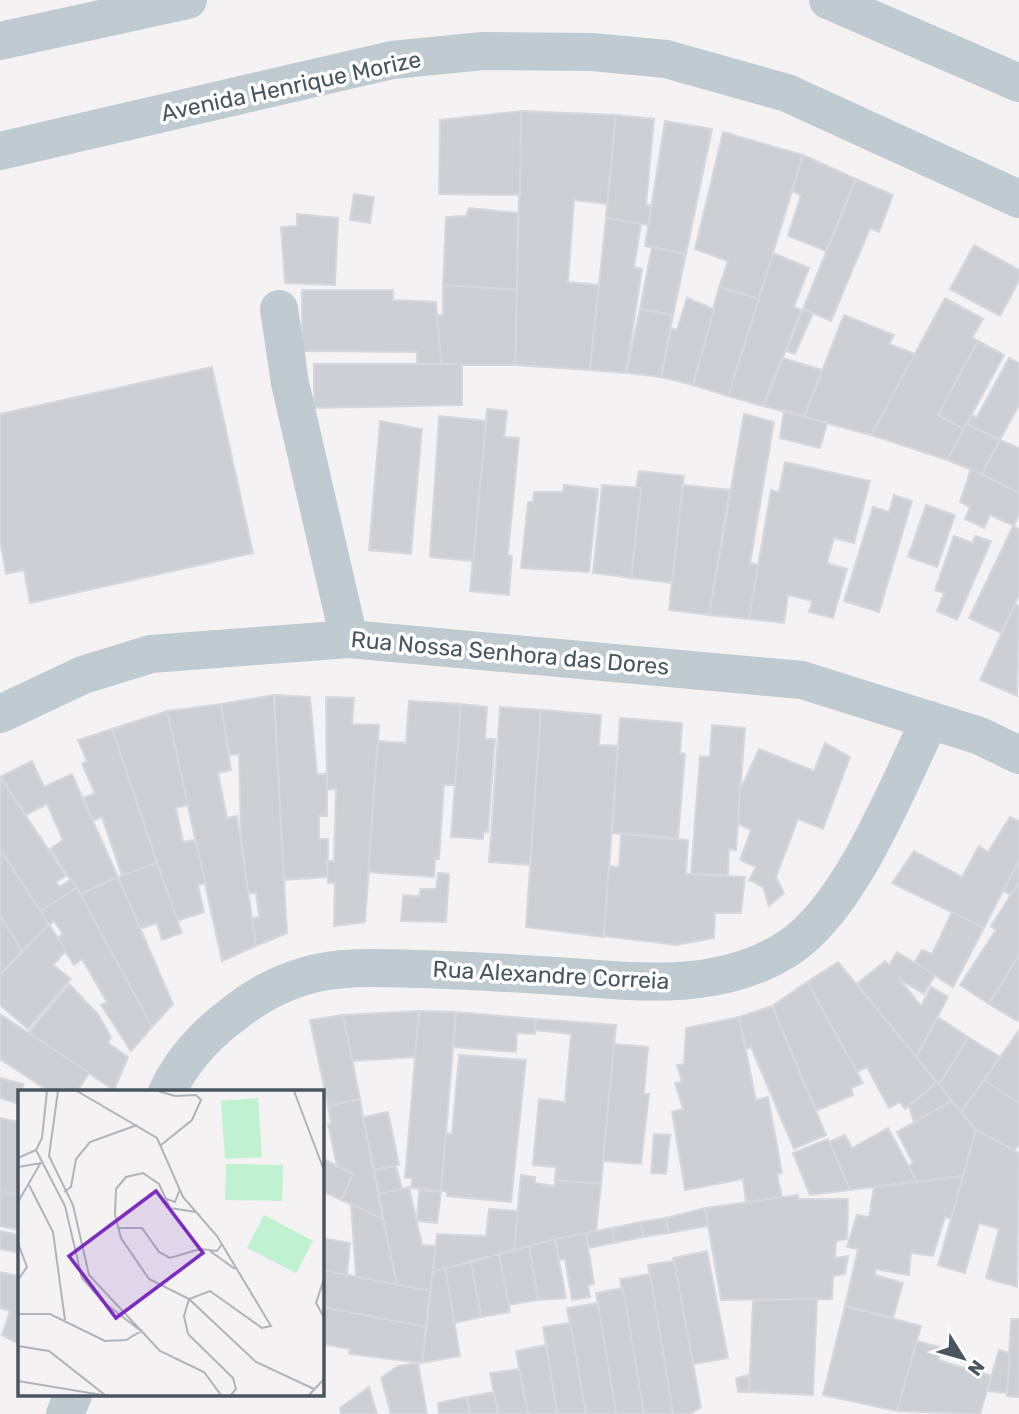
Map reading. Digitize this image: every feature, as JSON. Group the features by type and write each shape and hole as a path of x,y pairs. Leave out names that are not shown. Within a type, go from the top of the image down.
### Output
{"street":[{"path":"0,41 188,0"},
{"path":"828,0 1019,83"},
{"name":"Avenida Henrique Morize","path":"0,151 392,60 483,51 592,52 666,60 787,93 1019,199"},
{"path":"279,309 290,383 349,639"},
{"name":"Rua Nossa Senhora das Dores","path":"0,714 83,675 151,654 349,639 802,680 981,736 1019,755"},
{"name":"Rua Alexandre Correia","path":"168,1090 208,1033 256,996 306,976 358,967 506,972 631,982 696,981 741,970 789,948 817,925 859,864 930,720"},
{"path":"65,1414 73,1396"}],"building":[{"path":"521,111 616,115 607,204 574,200 568,282 599,285 590,370 515,365"},
{"path":"521,111 520,195 439,194 440,120"},
{"path":"616,115 654,119 646,205 652,205 648,225 606,218"},
{"path":"665,121 712,129 686,254 645,246"},
{"path":"723,132 803,155 759,299 719,287 728,261 695,249"},
{"path":"803,155 856,179 826,251 788,236 801,195 792,191"},
{"path":"856,179 893,195 879,232 870,228 831,321 803,309"},
{"path":"354,194 374,197 370,223 350,220"},
{"path":"469,208 518,213 517,290 443,285 446,217 466,216"},
{"path":"297,214 338,218 335,285 285,283 281,227 297,226"},
{"path":"606,218 641,224 634,267 642,269 626,373 590,370"},
{"path":"974,245 1019,270 1019,281 1000,316 950,289"},
{"path":"652,247 686,254 673,315 640,309"},
{"path":"773,253 809,268 794,307 802,310 763,406 728,396"},
{"path":"443,285 517,290 515,365 441,365 437,315 443,315"},
{"path":"719,287 759,299 728,396 693,385"},
{"path":"302,290 393,290 393,300 436,302 441,365 417,364 417,352 302,351"},
{"path":"687,298 714,309 693,385 661,377 671,328 677,330"},
{"path":"945,298 983,319 972,338 978,341 938,415 964,429 947,460 871,435"},
{"path":"640,309 673,315 661,377 626,373"},
{"path":"803,309 813,313 795,354 786,351"},
{"path":"844,315 894,335 889,344 915,354 871,435 804,417"},
{"path":"978,341 1004,355 964,429 938,415"},
{"path":"783,358 822,370 804,417 763,406"},
{"path":"1009,358 1019,363 1019,405 1000,440 967,424 972,415 977,417"},
{"path":"314,364 462,364 462,405 314,408"},
{"path":"212,367 253,553 30,603 24,570 6,574 0,540 0,414"},
{"path":"487,409 507,411 504,437 519,438 508,555 512,556 509,595 470,591"},
{"path":"784,411 827,423 820,448 780,438"},
{"path":"744,414 774,422 750,563 759,565 749,619 709,615"},
{"path":"439,416 486,421 473,561 430,557"},
{"path":"380,421 422,429 411,554 369,550"},
{"path":"967,424 1000,440 982,474 947,460"},
{"path":"1000,440 1019,448 1019,493 982,474"},
{"path":"785,462 870,481 854,543 834,538 827,563 847,569 833,618 809,612 812,601 788,595 784,623 749,619 771,490 779,492"},
{"path":"971,469 1019,493 1019,514 1014,526 990,515 984,528 965,519 970,507 960,502"},
{"path":"639,471 684,476 672,583 631,578 641,488 636,488"},
{"path":"564,485 598,489 589,572 521,568 528,502 533,502 534,492 563,492"},
{"path":"602,485 641,488 631,578 593,573"},
{"path":"683,485 730,490 709,615 669,610"},
{"path":"894,495 912,501 879,612 844,601 873,507 889,512"},
{"path":"926,505 955,515 937,567 908,557"},
{"path":"1013,526 1019,529 1019,595 1001,633 969,618"},
{"path":"954,536 973,543 975,536 991,541 957,620 937,611 944,593 935,590"},
{"path":"1015,604 1019,606 1017,696 980,680"},
{"path":"274,695 287,933 256,946 252,918 259,917 256,893 248,894 241,839 239,754 229,755 221,704"},
{"path":"274,695 310,697 317,774 327,774 327,816 319,816 319,839 328,839 328,877 284,880"},
{"path":"326,697 354,698 352,724 379,725 365,922 334,926 335,883 328,883 327,861 334,861 336,789 327,790"},
{"path":"409,701 461,704 456,785 444,785 439,859 435,859 434,877 368,872 378,741 406,743"},
{"path":"221,704 231,770 218,773 227,818 237,816 256,946 222,961 167,711"},
{"path":"461,704 487,707 485,739 495,739 488,832 483,832 483,839 451,837"},
{"path":"500,707 541,710 530,865 489,862"},
{"path":"541,710 601,715 599,745 618,746 604,937 526,927"},
{"path":"167,711 188,805 176,808 183,842 195,840 206,883 198,885 204,912 177,921 112,729"},
{"path":"620,718 682,723 680,753 685,754 678,838 612,833"},
{"path":"712,725 745,728 736,850 729,849 728,875 691,874 700,756 710,757"},
{"path":"112,729 157,863 122,876 102,817 93,821 83,798 95,793 82,764 87,761 78,740"},
{"path":"825,743 850,757 823,829 798,819 776,877 784,893 769,906 763,887 749,880 756,867 740,860 751,830 738,824 740,784 743,784 759,749 814,771"},
{"path":"32,761 44,787 72,774 118,877 80,894 50,849 63,840 47,804 26,815 0,777"},
{"path":"0,777 66,876 56,882 60,887 71,879 77,888 40,911 0,849"},
{"path":"1010,817 1019,821 1019,860 984,928 892,883 914,851 962,877 979,846 988,852"},
{"path":"621,834 688,840 686,874 745,877 741,913 715,913 714,938 676,945 604,936 609,866 619,867"},
{"path":"0,849 49,924 22,951 0,916"},
{"path":"1018,862 1019,882 1011,895 1003,891"},
{"path":"157,863 182,933 162,940 157,923 140,929 118,877"},
{"path":"438,873 449,874 446,922 401,921 403,895 420,896 420,889 436,889"},
{"path":"118,877 173,1004 152,1027 80,894"},
{"path":"1019,882 1019,955 989,1004 960,985 996,930 991,926"},
{"path":"77,888 152,1027 131,1051 101,1005 107,1002 82,959 74,965 57,938 63,934 54,921 49,925 40,911"},
{"path":"952,912 984,928 953,987 914,963 922,950 932,954"},
{"path":"0,916 22,951 0,975"},
{"path":"49,924 66,951 53,965 71,979 28,1029 0,1005 0,975"},
{"path":"897,952 935,975 924,994 899,979 921,1006 931,987 948,997 916,1057 857,984 885,961 889,965"},
{"path":"1019,955 1019,1018 1017,1021 989,1004"},
{"path":"838,962 937,1082 905,1109 900,1102 889,1108 867,1067 857,1072 807,982"},
{"path":"807,982 863,1083 851,1088 853,1095 816,1111 772,1006"},
{"path":"69,984 98,1014 111,1037 108,1043 128,1057 114,1090 28,1033"},
{"path":"772,1006 826,1135 794,1149 751,1047 746,1049 739,1017"},
{"path":"419,1011 416,1057 352,1061 343,1015"},
{"path":"419,1011 456,1012 441,1192 411,1188 412,1178 405,1178"},
{"path":"456,1012 536,1019 535,1034 517,1033 516,1052 453,1047"},
{"path":"0,1014 89,1073 78,1090 47,1090 0,1059"},
{"path":"343,1015 360,1099 328,1106 310,1020"},
{"path":"739,1017 756,1100 768,1097 782,1173 777,1174 782,1198 746,1202 743,1179 685,1190 672,1112 683,1109 675,1083 682,1082 677,1065 684,1064 686,1028"},
{"path":"938,1017 968,1037 939,1085 916,1057"},
{"path":"536,1019 616,1025 601,1184 555,1180 556,1167 533,1165 539,1099 565,1102 571,1034 535,1030"},
{"path":"1019,1030 1019,1103 984,1080"},
{"path":"968,1037 1000,1057 961,1112 939,1085"},
{"path":"614,1044 648,1047 644,1094 649,1094 641,1164 603,1161"},
{"path":"459,1055 526,1060 511,1202 447,1196 447,1192 441,1190 446,1133 452,1134"},
{"path":"0,1078 23,1084 22,1090 18,1090 18,1104 0,1098"},
{"path":"984,1080 1019,1103 1019,1145 1014,1150 976,1130 961,1112"},
{"path":"937,1082 952,1101 914,1122 909,1106"},
{"path":"360,1099 383,1219 341,1200 353,1174 337,1166 328,1124 331,1123 328,1106"},
{"path":"952,1101 976,1130 963,1176 917,1182 908,1166 913,1163 897,1132"},
{"path":"388,1112 399,1165 374,1170 363,1117"},
{"path":"0,1118 18,1122 18,1195 0,1191"},
{"path":"888,1128 917,1182 850,1190 829,1142 845,1135 852,1148"},
{"path":"976,1130 1019,1153 1017,1287 986,1278 999,1229 979,1223 965,1273 938,1265"},
{"path":"654,1134 670,1135 666,1174 651,1173"},
{"path":"828,1139 850,1190 810,1195 793,1153"},
{"path":"324,1159 353,1174 341,1200 324,1192"},
{"path":"396,1166 402,1189 379,1194 374,1170"},
{"path":"521,1175 535,1177 535,1183 555,1186 555,1180 601,1184 596,1232 514,1250"},
{"path":"963,1176 951,1219 945,1217 933,1256 911,1253 909,1275 875,1269 875,1275 903,1283 893,1318 845,1306 858,1249 847,1247 857,1215 869,1217 874,1187"},
{"path":"409,1187 422,1245 436,1246 430,1291 397,1285 383,1219 379,1194"},
{"path":"419,1190 441,1192 437,1223 417,1221"},
{"path":"0,1191 18,1195 18,1230 0,1226"},
{"path":"798,1195 798,1199 848,1199 847,1239 836,1241 835,1258 848,1256 845,1274 833,1276 832,1299 721,1300 705,1208"},
{"path":"351,1204 383,1219 397,1285 356,1277"},
{"path":"705,1208 708,1226 668,1233 666,1218"},
{"path":"489,1209 518,1211 514,1250 433,1272 437,1234 486,1236"},
{"path":"666,1218 668,1233 643,1237 641,1222"},
{"path":"641,1222 643,1237 614,1243 612,1228"},
{"path":"612,1228 614,1243 588,1248 586,1233"},
{"path":"0,1231 18,1235 18,1253 0,1249"},
{"path":"586,1233 594,1284 588,1285 590,1297 572,1300 565,1259 559,1260 555,1239"},
{"path":"324,1238 350,1243 347,1275 324,1270"},
{"path":"555,1239 566,1298 538,1300 529,1246"},
{"path":"529,1246 538,1300 508,1305 499,1254"},
{"path":"707,1251 728,1358 693,1364 673,1258"},
{"path":"499,1254 510,1312 481,1317 471,1262"},
{"path":"674,1261 701,1407 690,1414 673,1414 648,1265"},
{"path":"471,1262 481,1317 454,1323 445,1268"},
{"path":"445,1268 460,1356 422,1363 433,1272"},
{"path":"324,1270 430,1291 426,1327 324,1307"},
{"path":"0,1272 18,1276 18,1343 2,1335 10,1311 0,1308"},
{"path":"650,1274 673,1414 644,1414 620,1279"},
{"path":"623,1288 644,1414 616,1414 596,1293"},
{"path":"817,1299 813,1395 749,1392 753,1300"},
{"path":"598,1303 616,1414 586,1414 567,1308"},
{"path":"845,1306 921,1326 897,1411 823,1395"},
{"path":"324,1307 426,1327 422,1363 349,1354 350,1349 324,1344"},
{"path":"1011,1319 1019,1319 1019,1397 1007,1396"},
{"path":"570,1323 586,1414 557,1414 543,1327"},
{"path":"917,1341 942,1348 938,1360 991,1376 980,1414 897,1411"},
{"path":"546,1345 557,1414 528,1414 516,1351"},
{"path":"999,1350 1010,1353 1007,1393 987,1391"},
{"path":"418,1363 427,1414 391,1414 381,1378 398,1366"},
{"path":"519,1369 528,1414 498,1414 490,1373"},
{"path":"749,1375 749,1392 738,1392 736,1378"},
{"path":"369,1387 377,1414 341,1414 340,1408"},
{"path":"494,1392 498,1414 470,1414 467,1397"},
{"path":"467,1397 470,1414 439,1414 438,1403"}]}
